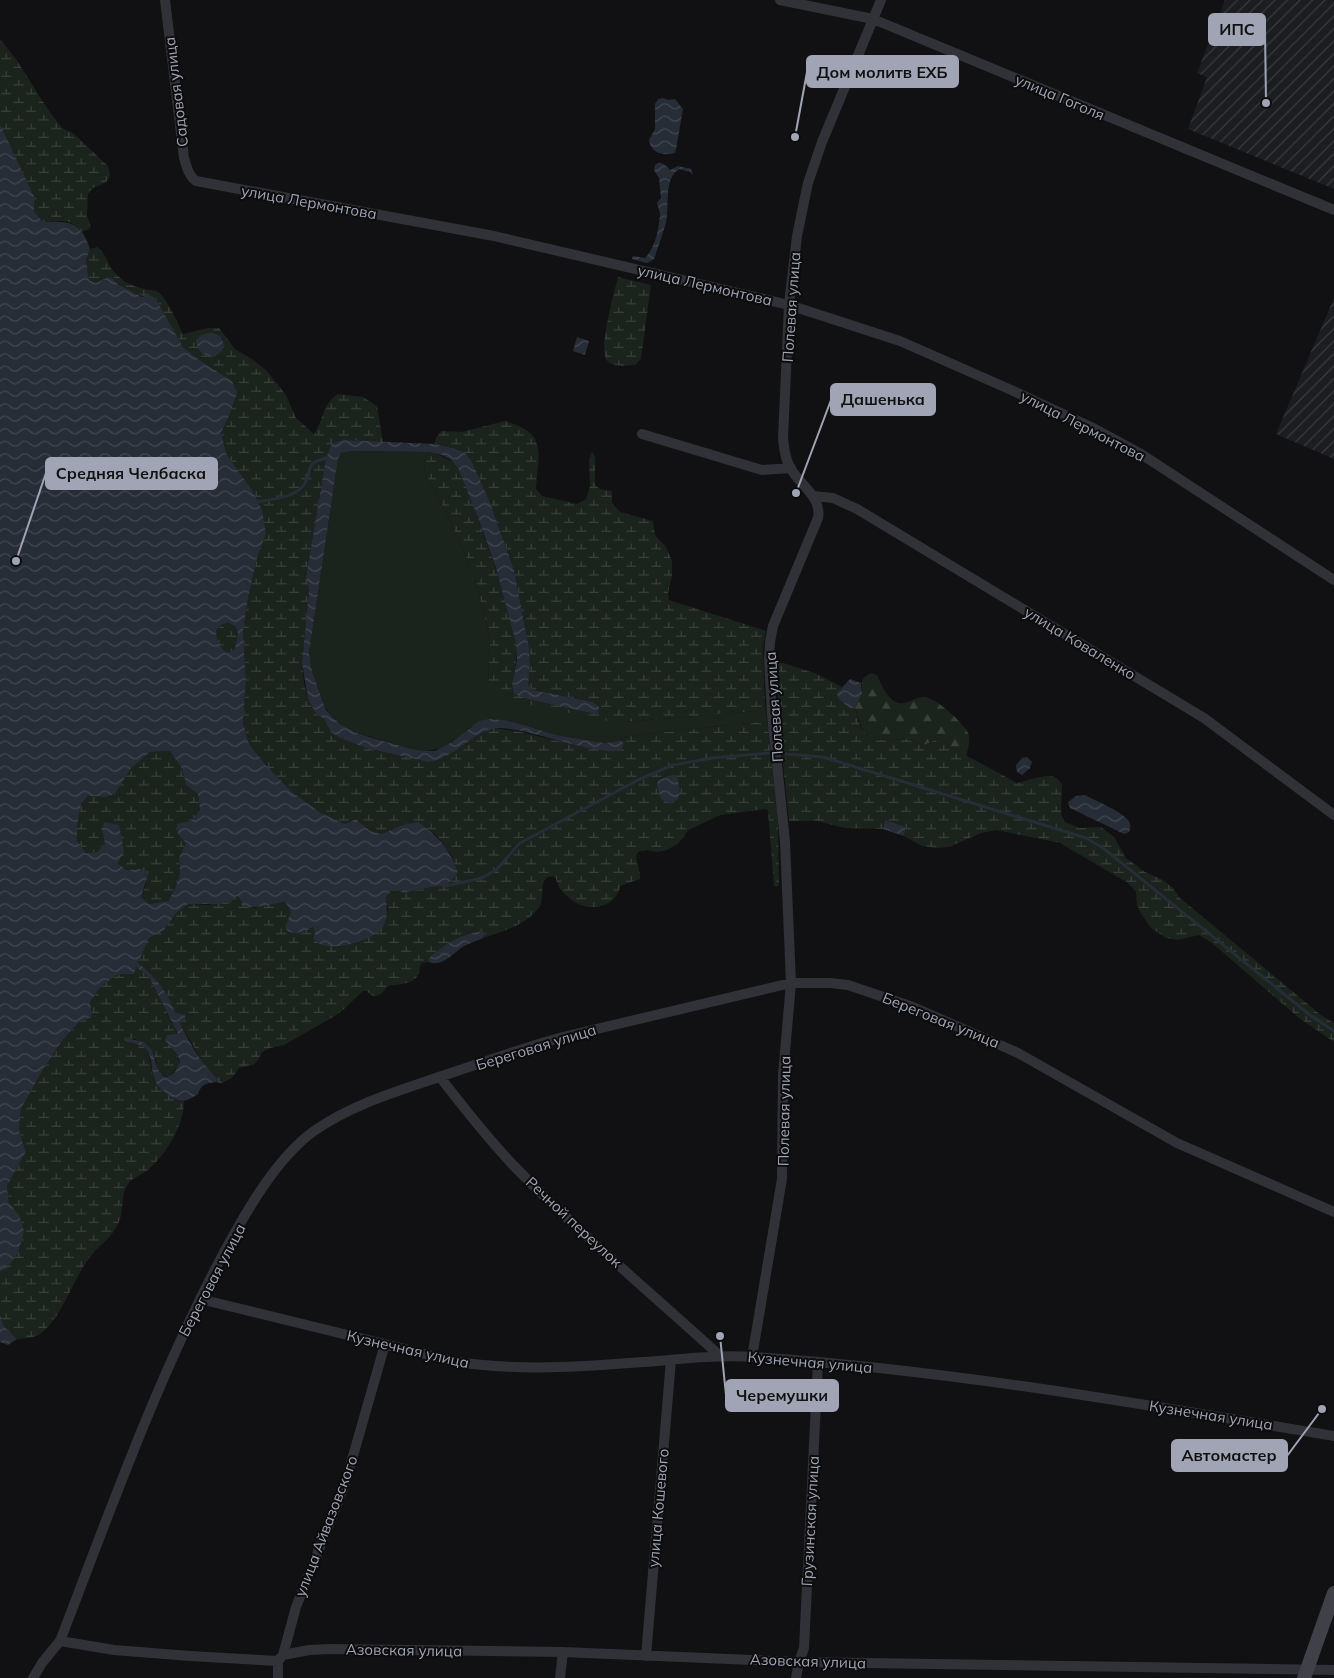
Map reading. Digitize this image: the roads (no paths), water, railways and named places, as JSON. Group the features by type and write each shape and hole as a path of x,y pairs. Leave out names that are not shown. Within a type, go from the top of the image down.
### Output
{"street":[{"name":"Садовая улица","path":"165,0 184,158 191,177 196,181"},
{"name":"улица Гоголя","path":"780,0 873,19 1334,210"},
{"name":"Полевая улица","path":"752,1356 782,1179 783,1075 791,983 785,842 772,715 770,642 773,626 818,518 819,510 813,496 790,468 785,455 783,438 789,305 797,236 808,183 822,142 881,0"},
{"name":"улица Лермонтова","path":"196,181 494,236 789,305 900,340 1009,388 1091,427 1141,454 1334,580"},
{"path":"642,434 762,470 790,468"},
{"name":"улица Коваленко","path":"813,496 833,498 857,509 1204,718 1334,815"},
{"name":"Береговая улица","path":"34,1678 42,1663 60,1641 138,1439 168,1367 200,1299 235,1232 283,1160 297,1145 320,1127 391,1093 562,1037 791,983 848,985 913,1007 1018,1053 1177,1143 1334,1212"},
{"name":"Речной переулок","path":"440,1077 475,1122 513,1165 577,1227 720,1356"},
{"name":"Кузнечная улица","path":"200,1299 458,1362 539,1369 574,1368 720,1356 752,1356 953,1376 1334,1436"},
{"name":"улица Айвазовского","path":"278,1678 281,1658 296,1607 345,1484 385,1344"},
{"name":"улица Кошевого","path":"646,1656 671,1360"},
{"name":"Грузинская улица","path":"796,1678 804,1648 818,1362"},
{"path":"1305,1674 1334,1593"},
{"name":"Азовская улица","path":"60,1641 114,1650 190,1656 281,1658 309,1650 332,1649 563,1652 799,1662 1305,1674 1334,1670"},
{"path":"560,1678 563,1652"}],"water":[{"path":"658,99 668,100 675,99 683,109 675,153 671,154 662,154 655,151 650,145 649,140 655,129 655,104"},
{"path":"0,124 34,196 34,211 43,222 61,222 74,225 79,228 87,240 90,249 86,260 89,280 96,283 106,278 112,278 118,284 142,297 148,294 156,299 183,347 232,381 237,393 221,433 227,455 252,490 262,509 266,534 257,558 243,632 246,680 243,723 249,744 292,792 321,813 345,824 356,819 370,831 382,834 400,826 418,822 442,844 451,857 458,873 446,886 404,893 393,889 386,897 385,924 379,932 364,940 346,945 329,946 320,944 313,939 315,933 313,927 301,932 288,932 285,926 291,912 285,902 248,907 242,906 237,896 229,904 188,904 177,912 164,930 149,938 138,963 160,984 175,1012 185,1015 185,1019 180,1023 184,1031 201,1060 218,1079 216,1082 205,1085 198,1094 190,1099 182,1101 164,1092 154,1079 150,1057 146,1049 124,1040 124,1037 137,1040 150,1048 159,1072 166,1077 173,1074 180,1062 176,1053 165,1040 167,1035 178,1034 149,977 136,967 134,974 119,974 101,986 90,1002 92,1017 79,1022 61,1042 21,1109 19,1131 26,1152 7,1186 9,1203 19,1215 24,1231 18,1253 6,1269 0,1272","holes":["228,623 235,626 238,633 235,648 230,652 224,651 217,640 216,631 221,625","170,751 182,769 186,785 198,794 200,810 191,821 177,824 178,834 186,843 179,858 180,874 175,889 168,901 149,904 141,897 149,871 141,869 126,870 118,863 124,851 119,825 104,822 102,831 105,844 97,852 86,853 77,841 77,826 81,804 88,796 105,797 115,794 131,768 150,752"]},
{"path":"658,163 663,164 670,170 678,166 691,169 693,175 690,172 679,169 674,173 669,186 665,227 654,259 647,263 632,259 633,256 645,258 656,238 660,215 657,203 661,198 659,178 654,170 655,165"},
{"path":"211,333 220,336 224,344 222,351 214,357 201,352 196,340 201,335"},
{"path":"577,337 589,341 585,355 573,351"},
{"path":"343,440 435,444 464,452 471,460 489,500 514,570 529,648 528,685 533,690 593,702 599,707 598,714 591,713 528,699 514,694 512,685 517,659 516,643 496,568 458,468 450,459 429,452 353,451 341,453 338,459 309,653 312,671 326,710 340,724 354,732 412,749 426,751 435,751 452,742 479,721 489,719 505,720 556,735 605,743 620,740 624,743 622,748 611,751 584,747 513,729 501,728 483,733 447,756 428,762 366,748 340,738 331,732 324,719 316,714 308,699 302,663 309,589 306,577 326,458 332,443"},
{"path":"850,679 861,683 862,694 855,708 849,708 838,698 837,693"},
{"path":"1027,757 1032,762 1030,768 1022,775 1017,772 1016,765 1022,758"},
{"path":"674,775 677,777 679,794 677,800 669,804 661,799 657,786 658,781"},
{"path":"1085,795 1124,816 1130,824 1129,832 1124,834 1070,808 1068,802 1076,796"},
{"path":"885,820 906,827 904,836 883,829"},
{"path":"483,931 485,933 483,938 463,947 446,960 438,963 429,962 428,959 453,940"},
{"path":"0,1314 4,1326 17,1339 8,1345 0,1342"}],"waterway":[{"path":"258,502 282,497 299,490 306,481 311,466 319,460 326,458"},
{"path":"446,886 482,878 496,870 520,843 638,780 673,765 712,758 769,753"},
{"path":"786,754 823,757 1086,838 1103,848 1310,1015 1334,1031"}],"place":[{"name":"ИПС","path":"1266,103"},
{"name":"Дом молитв ЕХБ","path":"795,137"},
{"name":"Дашенька","path":"796,493"},
{"name":"Средняя Челбаска","path":"16,561"},
{"name":"Черемушки","path":"720,1336"},
{"name":"Автомастер","path":"1322,1409"}]}
